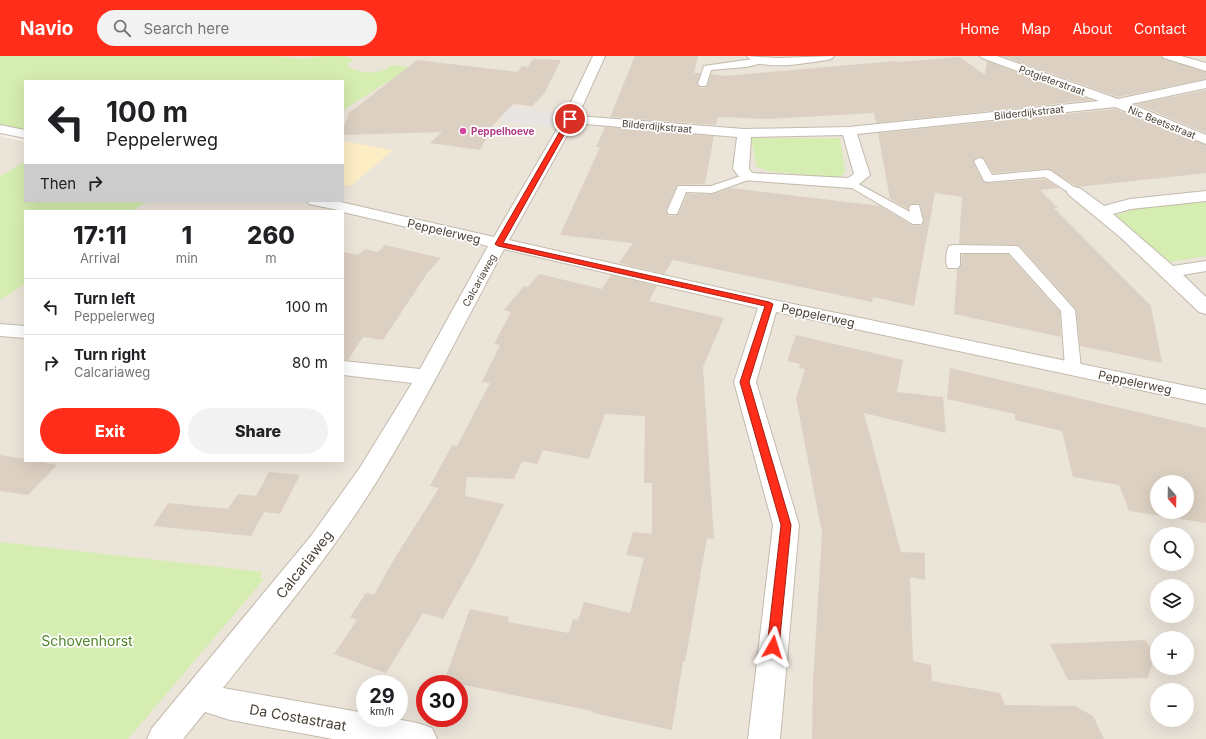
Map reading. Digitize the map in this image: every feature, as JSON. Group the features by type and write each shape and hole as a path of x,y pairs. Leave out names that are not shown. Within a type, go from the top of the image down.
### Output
{"street":[{"name":"Calcariaweg","path":"163,739 200,695 320,544 368,475 426,377 498,244 570,119 599,56"},
{"path":"757,58 782,61 828,56"},
{"name":"Potgieterstraat","path":"986,56 1117,103"},
{"path":"1168,56 1206,67"},
{"name":"Bilderdijkstraat","path":"570,119 744,133 849,131 1117,103 1206,84"},
{"name":"Nic Beetsstraat","path":"1117,103 1206,140"},
{"path":"0,129 24,134"},
{"path":"744,133 741,169 747,177 851,183 862,175 849,131"},
{"path":"1075,192 1102,212 1169,272 1206,308"},
{"path":"1102,212 1130,204 1206,196"},
{"name":"Peppelerweg","path":"319,202 498,244 769,304 1206,397"},
{"path":"1169,272 1206,266"},
{"path":"764,739 786,525 745,382 769,304"},
{"path":"0,330 24,332"},
{"path":"344,368 426,377"},
{"name":"Da Costastraat","path":"200,695 230,705 421,739"}],"lane":[{"path":"703,84 708,56"},
{"path":"707,68 746,64 757,58"},
{"path":"979,161 988,179 1047,173 1075,192"},
{"path":"673,211 682,188 712,190 747,177"},
{"path":"851,183 917,221"},
{"path":"915,208 917,221"},
{"path":"887,218 917,221"},
{"path":"954,265 954,249 1013,249 1068,310 1073,368"}],"shaded area":[{"path":"219,56 1206,56 1206,739 0,739 0,136 24,142 24,202 344,202 344,80"},
{"path":"468,102 569,115 561,128 500,121 503,118 462,111"}],"green space":[{"path":"0,56 275,56 303,59 322,56 343,56 354,59 348,64 349,68 366,72 382,71 392,65 411,67 344,109 344,80 24,80 24,130 0,125"},
{"path":"751,138 840,138 845,172 839,178 768,171 757,167"},
{"path":"24,163 24,202 146,202 134,210 24,210 24,285 0,300 0,176"},
{"path":"1206,201 1206,256 1170,262 1116,216 1137,208"},
{"name":"Schovenhorst","path":"0,542 263,572 259,578 264,579 128,739 0,739"}],"sand":[{"path":"344,141 393,150 351,186 344,185"}],"building":[{"path":"635,56 698,56 694,73 700,73 697,84 700,88 707,87 711,74 725,76 895,61 960,57 985,75 987,61 1092,100 876,123 874,113 769,119 718,117 716,125 610,117"},
{"path":"1001,56 1160,56 1164,59 1206,72 1206,79 1118,97"},
{"path":"533,59 561,60 544,94 532,106 513,104 494,124 480,150 430,143 442,132 344,135 344,127 349,113 417,60 518,72 522,66 528,67"},
{"path":"1206,90 1206,133 1136,104"},
{"path":"1115,109 1206,145 1206,173 1078,187 1047,169 993,173 983,158 978,157 973,162 984,182 1045,179 1060,188 1040,190 1058,208 1054,208 1151,306 1162,363 1080,346 1076,309 1019,245 959,244 962,197 935,193 914,306 873,297 872,302 673,260 664,274 619,263 633,243 560,235 600,147 596,147 605,127 714,136 705,184 677,185 666,210 669,216 678,215 687,194 712,194 731,188 880,206 912,225 921,226 924,221 920,204 911,204 908,209 890,199 878,133"},
{"path":"385,245 441,258 428,272 383,340 363,337 348,360 344,360 344,252 358,255 365,249 378,252"},
{"path":"962,254 1008,254 1060,312 1061,337 954,314 957,270 961,266"},
{"path":"539,274 602,289 611,275 657,286 649,301 724,318 703,367 714,539 707,538 685,662 683,661 672,730 593,713 593,711 468,686 468,675 446,675 470,609 509,617 508,622 569,633 573,619 578,620 584,602 630,613 644,558 626,555 633,532 652,534 652,483 644,483 645,416 605,414 589,459 543,450 537,464 522,461 514,479 467,477 465,496 504,504 476,560 443,619 423,613 386,673 334,654 357,620 350,617 366,593 374,595 393,561 439,488 430,486 452,445 457,446 490,383 482,382 500,345 494,344 511,312 504,310 524,286 528,287"},
{"path":"796,335 903,360 897,392 943,397 946,433 864,413 901,552 925,553 925,580 910,577 913,661 931,665 932,681 1000,693 1005,705 1075,706 1093,716 1104,739 812,739 813,681 822,533 796,398 805,369 799,368 800,364 787,361"},
{"path":"950,368 1206,428 1206,523 1180,519 1194,519 1194,475 1150,475 1150,514 1129,511 1119,485 1073,477 1062,431 1015,420 1015,414 947,399"},
{"path":"0,455 24,459 24,462 41,462 57,465 28,495 0,491"},
{"path":"269,472 300,475 280,514 264,512 251,536 153,526 168,503 228,509 238,494 256,496"},
{"path":"1145,640 1150,647 1150,671 1148,678 1068,680 1050,644"}],"place":[{"name":"Peppelhoeve","path":"463,131"}],"route":[{"path":"570,119 498,244 769,304 745,382 786,525 773,647"}]}
